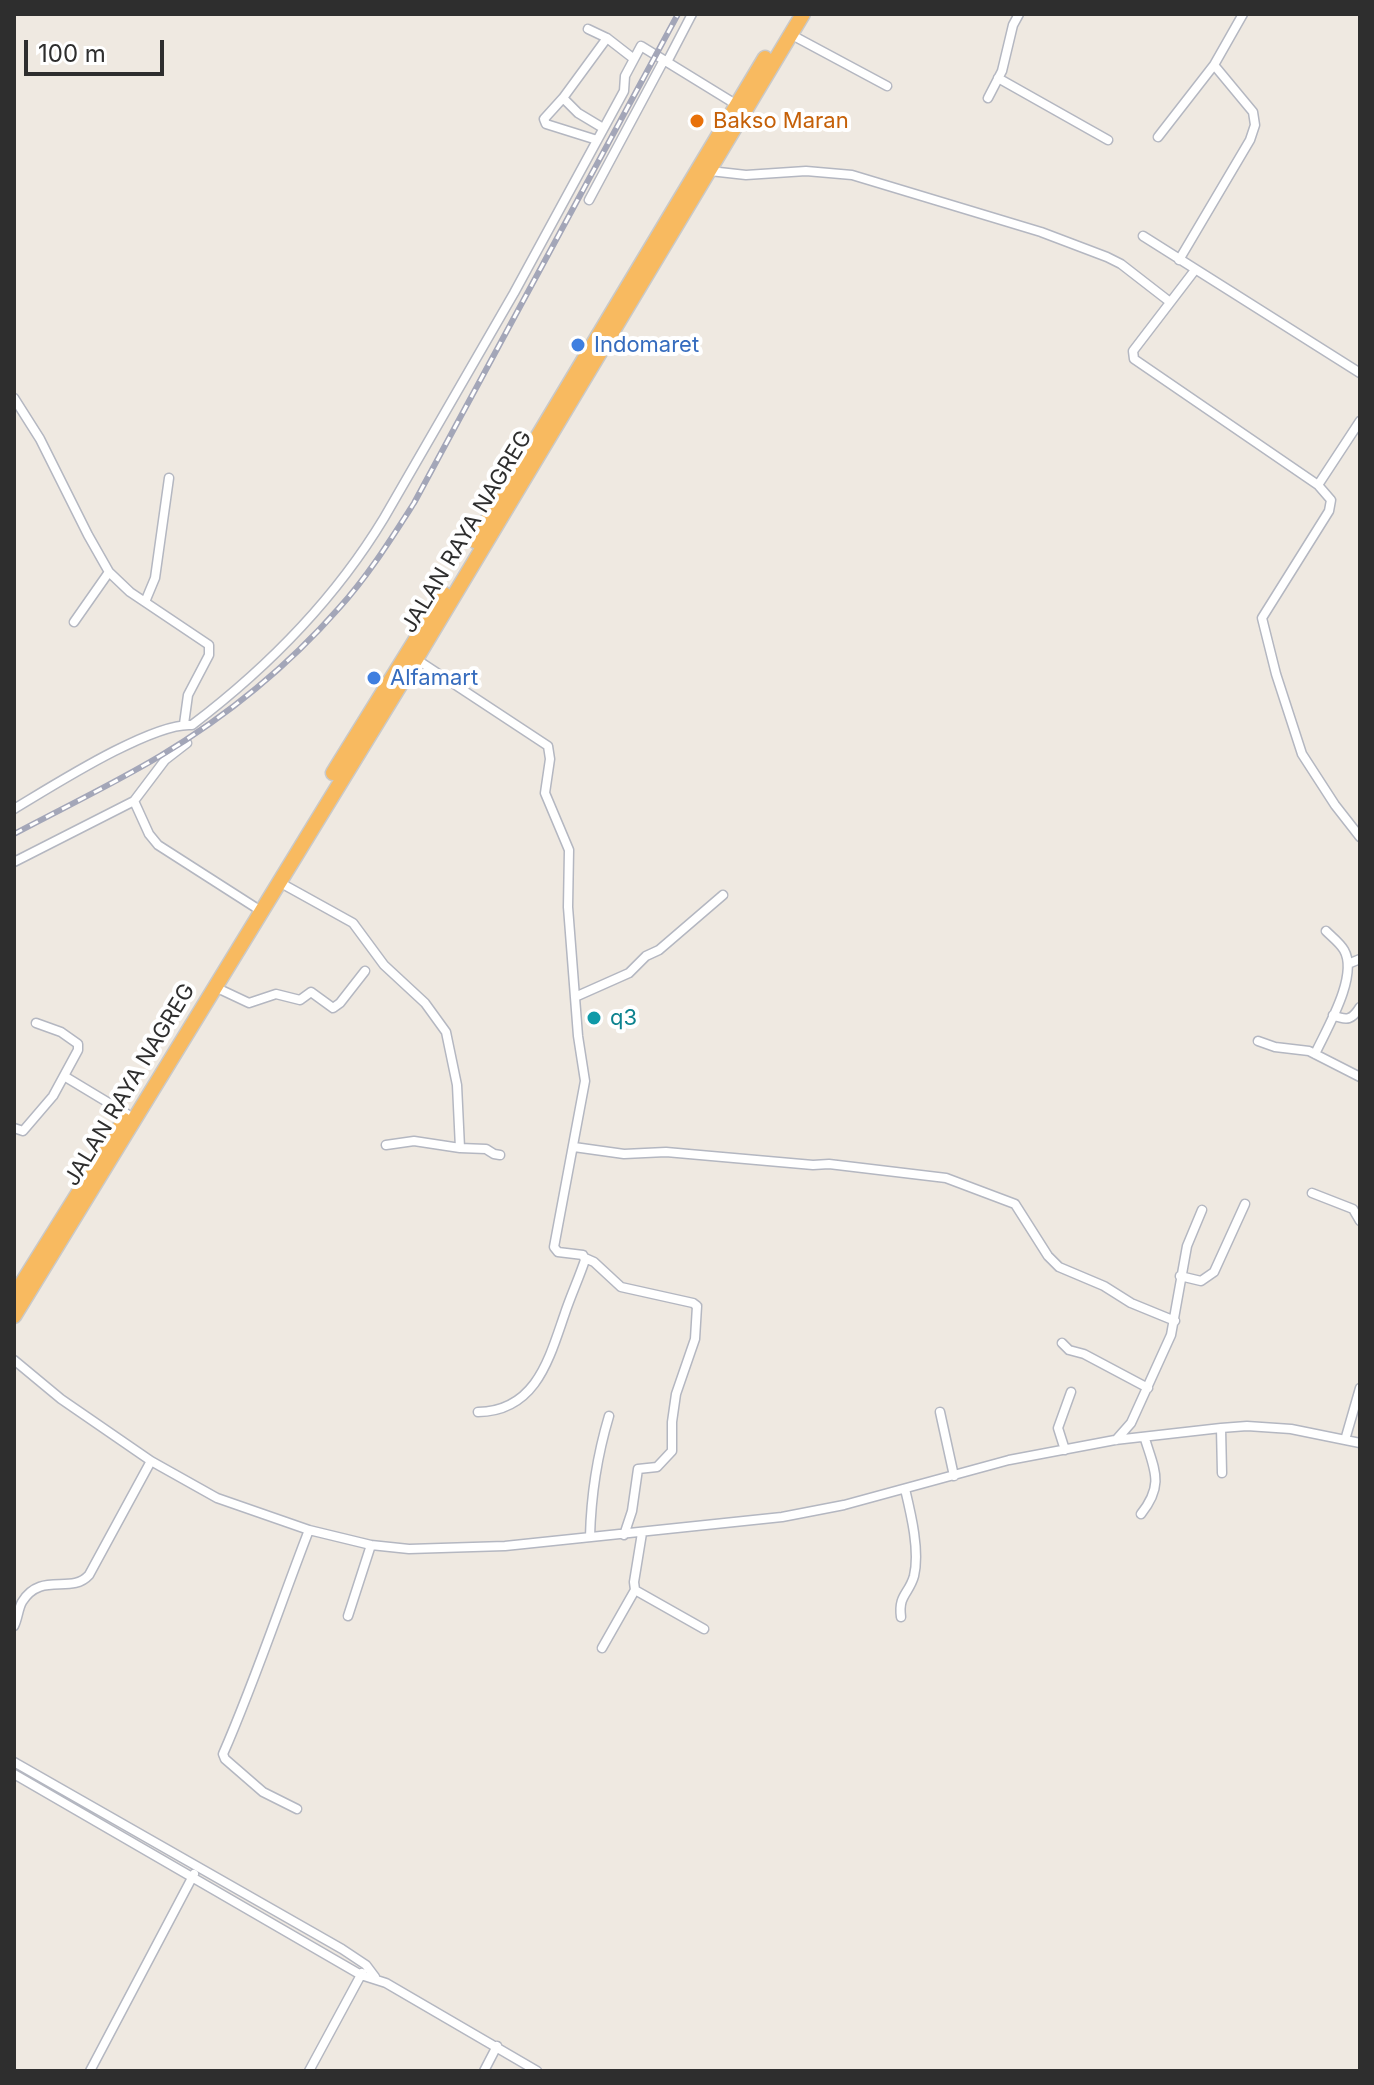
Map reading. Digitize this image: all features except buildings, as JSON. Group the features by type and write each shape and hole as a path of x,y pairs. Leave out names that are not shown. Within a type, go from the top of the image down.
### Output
{"highway":[{"name":"JALAN RAYA NAGREG","path":"14,1316 215,987 257,909 278,882 792,14"},
{"name":"JALAN RAYA NAGREG","path":"14,1296 257,909 803,14"}],"street":[{"path":"589,200 692,14"},
{"path":"988,98 1008,53 1013,25 1019,14"},
{"path":"1158,137 1214,65 1243,14"},
{"path":"588,29 607,38 634,59"},
{"path":"790,34 887,86"},
{"path":"597,140 543,121 607,38"},
{"path":"14,809 145,737 184,724 192,725 244,685 294,635 366,547 514,293 624,91 625,76 641,46 737,105"},
{"path":"1179,260 1250,140 1255,125 1253,112 1214,65"},
{"path":"998,78 1108,140"},
{"path":"563,98 578,113 603,128"},
{"path":"710,171 746,175 806,171 852,175 1041,232 1107,257 1121,264 1170,302"},
{"path":"1143,236 1360,373"},
{"path":"1195,270 1133,351 1136,362 1318,485 1331,500 1329,511 1263,615 1262,622 1302,754 1360,837"},
{"path":"14,398 40,439 109,572 130,592 209,645 209,655 188,695 184,724"},
{"path":"1318,485 1360,421"},
{"path":"145,602 155,578 169,478"},
{"path":"74,622 109,572"},
{"path":"412,656 548,746 550,759 545,793 569,850 568,907 585,1081 554,1247 557,1251 582,1255 594,1262 621,1287 697,1306 695,1339 678,1388 672,1421 672,1451 657,1467 638,1469 632,1511 624,1535"},
{"path":"14,862 134,801 165,760 187,743"},
{"path":"134,801 149,834 158,845 257,909"},
{"path":"278,882 353,923 389,970 410,987 435,1016 450,1042 457,1085 460,1148"},
{"path":"575,997 629,973 723,895"},
{"path":"1315,1054 1347,980 1348,964 1344,950 1326,931"},
{"path":"1348,964 1360,959"},
{"path":"215,987 249,1003 276,994 300,1000 311,992 333,1008 365,971"},
{"path":"1333,1015 1346,1020 1352,1018 1360,1007"},
{"path":"14,1128 23,1131 47,1104 66,1077 78,1050 78,1044 61,1032 36,1023"},
{"path":"1258,1041 1315,1054 1360,1077"},
{"path":"66,1077 127,1114"},
{"path":"386,1145 414,1141 486,1149 500,1155"},
{"path":"574,1147 624,1154 666,1152 829,1164 946,1178 1017,1205 1048,1256 1059,1267 1175,1321"},
{"path":"1312,1193 1353,1209 1360,1221"},
{"path":"1180,1276 1201,1281 1214,1272 1245,1204"},
{"path":"1115,1440 1128,1428 1175,1321 1187,1246 1202,1210"},
{"path":"478,1412 504,1409 528,1390 552,1354 585,1258"},
{"path":"1062,1343 1069,1350 1084,1354 1148,1388"},
{"path":"14,1360 61,1399 151,1461 217,1498 309,1530 371,1545 409,1549 483,1547 624,1535 782,1517 905,1489 1009,1460 1115,1440 1221,1428 1273,1427 1360,1443"},
{"path":"1345,1440 1360,1388"},
{"path":"1065,1450 1058,1428 1071,1392"},
{"path":"940,1412 954,1476"},
{"path":"590,1537 595,1469 609,1416"},
{"path":"1221,1428 1222,1473"},
{"path":"1141,1514 1156,1489 1156,1474 1145,1439"},
{"path":"14,1626 22,1602 36,1588 86,1579 151,1461"},
{"path":"901,1617 900,1601 914,1576 915,1562 913,1522 905,1489"},
{"path":"297,1809 263,1792 223,1754 237,1728 309,1530"},
{"path":"602,1648 635,1590 642,1533"},
{"path":"348,1616 371,1545"},
{"path":"635,1590 704,1629"},
{"path":"14,1762 366,1965 376,1978"},
{"path":"14,1774 361,1975 376,1978 537,2071"},
{"path":"90,2071 198,1867"},
{"path":"309,2071 366,1965"},
{"path":"484,2071 497,2046"}],"railway":[{"path":"14,834 185,741 278,670 350,596 414,503 678,14"}],"place":[{"name":"Bakso Maran","path":"697,121"},
{"name":"Indomaret","path":"578,345"},
{"name":"Alfamart","path":"374,678"},
{"name":"q3","path":"594,1018"}]}
